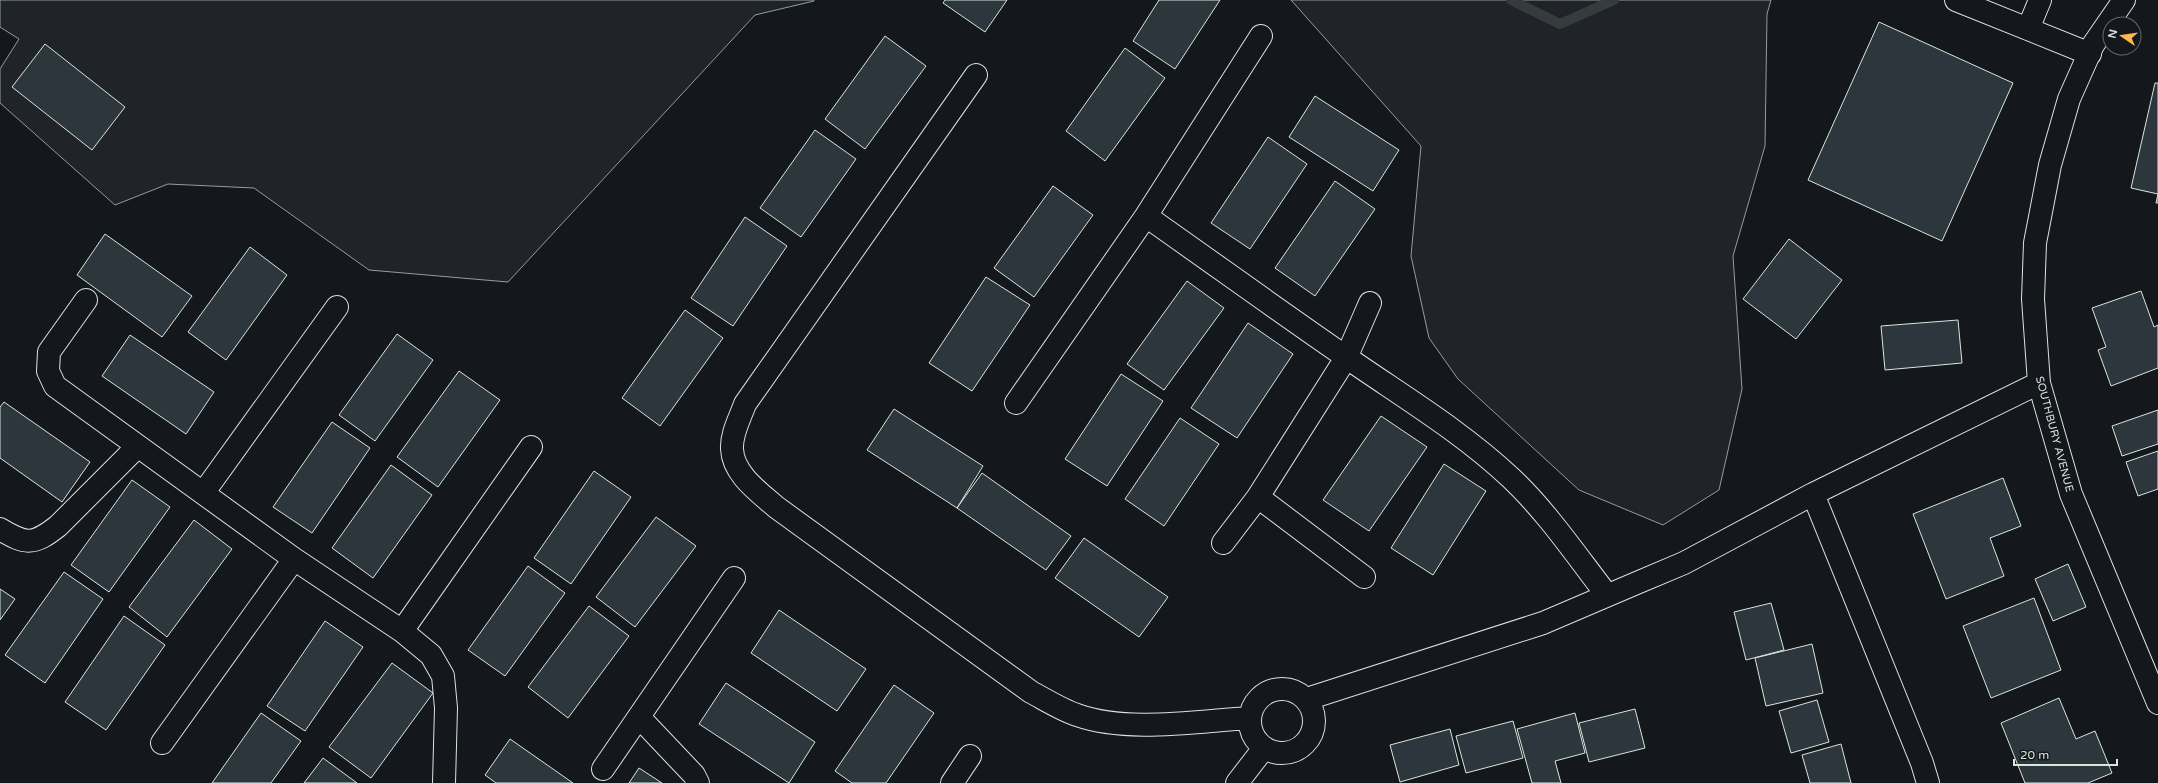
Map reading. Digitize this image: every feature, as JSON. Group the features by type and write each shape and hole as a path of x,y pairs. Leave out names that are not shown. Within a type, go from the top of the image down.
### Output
{"street":[{"path":"1956,0 2090,54"},
{"path":"2028,29 2040,0"},
{"name":"SOUTHBURY AVENUE","path":"2124,0 2090,54 2069,99 2050,165 2035,243 2033,299 2039,383 2071,494 2158,702"},
{"path":"1016,403 1146,216 1261,36"},
{"path":"976,75 745,404 736,429 732,449 738,468 751,486 776,507 1031,692 1077,715 1107,722 1137,725 1250,718"},
{"path":"1146,216 1346,358 1429,412 1475,446 1512,479 1555,527 1607,595"},
{"path":"86,300 49,352 48,371 55,386 137,447 204,492 294,559 402,631 431,655 443,676 446,708 444,783"},
{"path":"1223,543 1258,497 1346,358 1370,303"},
{"path":"204,492 337,307"},
{"path":"1307,699 1543,623 1684,563 1813,494 2039,383"},
{"path":"0,529 17,540 30,541 44,537 58,526 137,447"},
{"path":"402,631 530,448"},
{"path":"1813,494 1922,763 1928,783"},
{"path":"1258,497 1364,577"},
{"path":"162,743 294,559"},
{"path":"603,769 734,578"},
{"path":"1288,689 1298,692 1307,699 1315,718 1314,728 1303,746 1295,751 1284,753 1274,752 1264,748 1257,741 1252,731 1250,718 1252,709 1258,699 1272,690 1288,689"},
{"path":"639,717 694,775 698,783"},
{"path":"1237,783 1264,748"},
{"path":"952,783 970,756"}],"shaded area":[{"path":"0,0 814,1 755,15 508,282 369,270 254,188 168,184 115,205 0,103 0,69 19,39 0,27"},
{"path":"1291,0 1771,0 1767,14 1765,146 1733,256 1742,389 1719,490 1663,525 1579,490 1458,379 1429,338 1411,256 1421,146"}],"building":[{"path":"945,0 1007,0 985,32 943,3"},
{"path":"1159,0 1220,0 1175,69 1133,41"},
{"path":"1879,22 2013,83 1942,241 1808,180"},
{"path":"885,36 926,66 865,149 825,119"},
{"path":"45,44 125,107 92,150 12,87"},
{"path":"1125,48 1165,78 1105,161 1066,131"},
{"path":"2155,83 2158,83 2158,194 2131,188"},
{"path":"1315,96 1399,150 1373,191 1289,137"},
{"path":"815,130 856,159 801,237 760,208"},
{"path":"1268,137 1307,164 1250,249 1211,223"},
{"path":"1335,181 1375,209 1315,296 1275,268"},
{"path":"1053,186 1093,215 1034,297 994,268"},
{"path":"745,217 787,246 733,326 691,298"},
{"path":"105,234 192,296 162,337 77,275"},
{"path":"1789,239 1842,280 1796,339 1743,299"},
{"path":"250,247 287,275 226,360 188,332"},
{"path":"986,277 1030,305 972,391 929,363"},
{"path":"1187,281 1224,308 1164,390 1127,364"},
{"path":"2141,291 2154,327 2158,325 2158,368 2111,386 2098,350 2106,347 2092,308"},
{"path":"685,310 723,338 660,426 622,398"},
{"path":"1958,320 1962,363 1885,370 1881,326"},
{"path":"1248,323 1293,354 1237,438 1191,408"},
{"path":"397,334 433,360 375,441 339,415"},
{"path":"130,335 214,392 186,434 102,376"},
{"path":"459,371 500,400 438,487 397,457"},
{"path":"1121,374 1163,401 1107,486 1065,459"},
{"path":"4,402 90,462 62,502 0,458 0,407"},
{"path":"894,409 983,466 957,508 867,450"},
{"path":"2158,410 2158,444 2122,456 2112,426"},
{"path":"1381,416 1427,447 1369,531 1323,500"},
{"path":"1180,418 1219,444 1164,526 1125,499"},
{"path":"332,422 370,448 312,533 273,507"},
{"path":"2158,451 2158,489 2138,496 2126,462"},
{"path":"1444,464 1486,491 1433,575 1391,548"},
{"path":"391,465 432,495 373,578 332,548"},
{"path":"594,471 631,497 571,584 534,558"},
{"path":"982,473 1071,536 1046,570 957,508"},
{"path":"2003,478 2021,526 1990,538 2004,576 1946,599 1913,514"},
{"path":"132,480 170,507 109,592 71,565"},
{"path":"656,517 696,546 635,627 596,597"},
{"path":"194,520 232,549 167,637 129,607"},
{"path":"1084,538 1168,597 1139,637 1055,578"},
{"path":"2068,564 2086,607 2053,621 2035,579"},
{"path":"528,566 565,593 505,676 468,650"},
{"path":"64,572 103,599 45,683 5,655"},
{"path":"0,589 15,599 0,620"},
{"path":"2034,598 2061,670 1991,698 1963,626"},
{"path":"1771,603 1784,650 1746,660 1734,612"},
{"path":"589,606 629,636 568,718 528,687"},
{"path":"779,610 866,669 837,711 751,653"},
{"path":"124,616 165,645 106,730 65,702"},
{"path":"325,621 363,647 305,731 267,706"},
{"path":"1812,644 1823,693 1766,706 1755,658"},
{"path":"392,663 433,693 371,778 329,747"},
{"path":"726,683 815,742 789,783 699,724"},
{"path":"894,685 934,713 886,783 852,783 835,771"},
{"path":"2059,698 2076,739 2095,731 2112,773 2088,783 2025,783 2001,723"},
{"path":"1817,700 1829,742 1791,753 1779,711"},
{"path":"1635,709 1645,748 1589,762 1579,723"},
{"path":"261,713 301,741 271,783 212,783"},
{"path":"1575,713 1585,753 1555,761 1561,783 1532,783 1517,729"},
{"path":"1513,721 1523,758 1466,773 1456,736"},
{"path":"1450,729 1459,765 1400,782 1390,745"},
{"path":"510,739 573,783 496,783 485,775"},
{"path":"1841,744 1851,783 1810,783 1802,755"},
{"path":"323,758 357,783 304,783"},
{"path":"639,768 662,783 629,783"}],"waterway":[{"path":"1511,0 1560,24 1614,0"}]}
